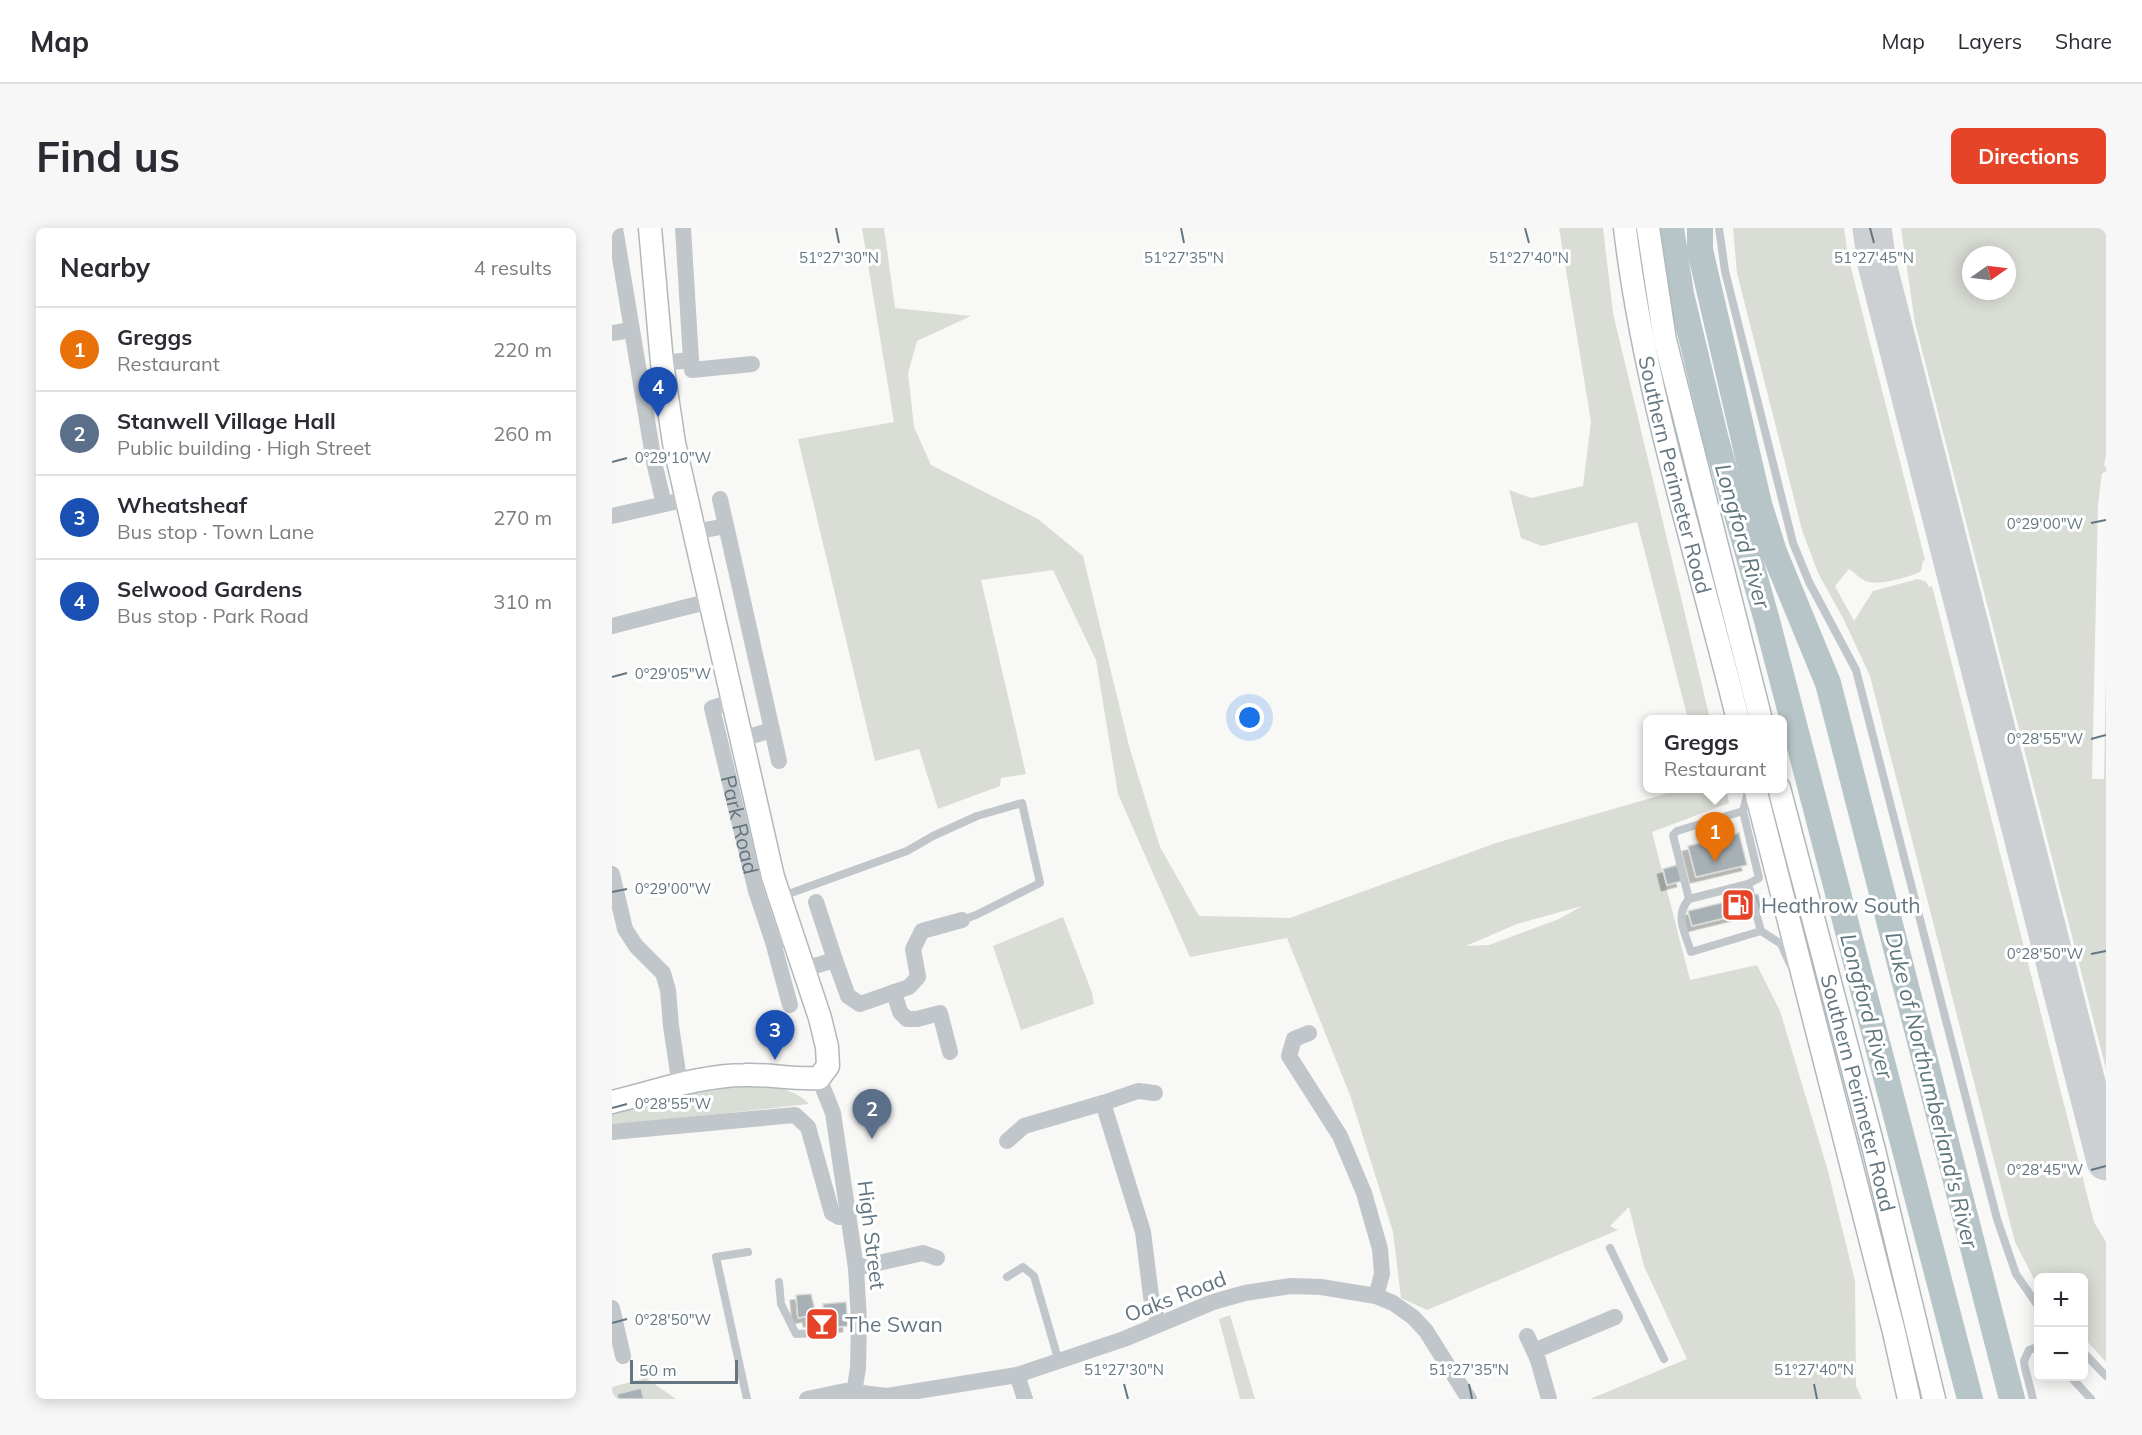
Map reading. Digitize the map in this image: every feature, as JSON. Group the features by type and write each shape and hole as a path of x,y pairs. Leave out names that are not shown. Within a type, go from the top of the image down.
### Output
{"street":[{"path":"615,228 619,294 630,322 654,462 664,504"},
{"name":"Park Road","path":"650,228 656,310 674,443 773,877 780,897 783,939"},
{"path":"683,228 692,370 752,364"},
{"name":"Southern Perimeter Road","path":"1625,228 1638,318 1655,398 1737,715"},
{"name":"Southern Perimeter Road","path":"1648,228 1665,340 1760,715"},
{"path":"612,333 656,310"},
{"path":"662,363 691,360"},
{"path":"720,499 779,761"},
{"path":"612,516 687,500"},
{"path":"694,532 726,526"},
{"path":"612,626 710,601"},
{"name":"Park Road","path":"733,701 712,708 756,891 783,939 804,969 827,1047 828,1066 819,1078"},
{"path":"741,739 772,730"},
{"name":"Southern Perimeter Road","path":"1756,793 1894,1332 1909,1399"},
{"name":"Southern Perimeter Road","path":"1780,793 1876,1161 1934,1399"},
{"path":"612,874 625,929 636,946 663,973 668,990 680,1086"},
{"path":"816,902 848,996 860,1004 909,987 918,977 913,949 922,931 962,920"},
{"path":"783,939 790,1005"},
{"path":"804,969 835,960"},
{"path":"894,992 900,1012 907,1019 917,1019 939,1013 950,1052"},
{"path":"1309,1033 1294,1039 1289,1056 1340,1136 1365,1193 1380,1249 1382,1274 1376,1296"},
{"path":"612,1102 715,1077 745,1075 801,1080 819,1078"},
{"name":"High Street","path":"819,1078 833,1113 856,1268 854,1329 858,1368 853,1396"},
{"path":"1007,1142 1024,1126 1102,1104 1138,1091 1155,1094"},
{"path":"1102,1104 1143,1232 1152,1304 1159,1324"},
{"path":"612,1132 795,1115 808,1126 832,1213 839,1217 849,1214"},
{"path":"856,1268 923,1253 937,1258"},
{"name":"Oaks Road","path":"807,1399 845,1391 853,1396 887,1396 1017,1375 1124,1339 1214,1302 1237,1295 1291,1286 1321,1287 1376,1296 1393,1303 1413,1317 1426,1331 1469,1399"},
{"path":"612,1308 623,1356"},
{"path":"1549,1399 1538,1360 1530,1344 1622,1314"},
{"path":"1017,1375 1025,1399"}],"lane":[{"path":"1719,228 1725,270 1794,543 1809,582 1856,670 1997,1219 2016,1274 2034,1300"},
{"path":"1748,793 1743,811 1759,878 1748,884 1689,899 1682,907 1680,915 1691,952 1761,932"},
{"path":"780,897 908,851 933,836 977,816 1022,803 1040,883 962,920"},
{"path":"1689,899 1673,835 1677,831 1743,811"},
{"path":"1748,884 1761,932 1781,944 1790,962 1821,1049"},
{"path":"1610,1248 1664,1359"},
{"path":"747,1399 716,1257 748,1252"},
{"path":"1008,1277 1023,1267 1034,1276 1059,1362"},
{"path":"779,1282 781,1304 796,1334 833,1332"},
{"path":"1622,1314 1639,1307"},
{"path":"2033,1399 2024,1360 2029,1350 2034,1348"},
{"path":"2088,1357 2106,1376"},
{"path":"2074,1381 2091,1399"}],"shaded area":[{"path":"862,228 884,228 895,308 971,316 917,341 908,373 914,427 931,465 1038,519 1083,556 1129,746 1160,847 1199,916 1290,918 1496,843 1668,793 1727,793 1729,803 1652,832 1690,980 1757,965 1780,1011 1828,1171 1855,1281 1856,1386 1862,1399 1590,1399 1687,1359 1644,1266 1629,1207 1610,1226 1618,1230 1427,1310 1401,1298 1393,1232 1350,1095 1287,938 1190,957 1118,794 1096,660 1053,570 981,580 1026,774 1001,778 1000,786 938,809 919,749 875,761 798,439 894,422","holes":["1582,906 1559,919 1489,945 1466,946 1517,924"]},
{"path":"1559,228 1603,228 1613,313 1709,715 1687,715 1637,522 1542,546 1521,538 1509,490 1531,498 1583,486 1591,421"},
{"path":"1733,228 1844,228 1848,256 1925,560 1921,571 1903,578 1874,583 1861,579 1849,569 1835,586 1854,621 1873,591 1918,579 1926,582 1929,587 1932,586 2094,1222 2106,1242 2106,1362 2088,1342 2088,1273 2034,1273 2034,1279 2015,1242 1870,676 1844,620 1818,573 1802,530 1737,273"},
{"path":"1901,228 2106,228 2106,455 2104,466 2106,466 2106,472 2102,473 2098,504 2092,779 2104,779 2106,672 2106,1069 1915,323"},
{"path":"1063,917 1092,993 1094,1004 1021,1030 993,946"},
{"path":"730,1085 783,1089 801,1097 809,1104 612,1126 612,1113"},
{"path":"1230,1315 1255,1399 1240,1399 1219,1319"},
{"path":"646,1378 676,1399 612,1399 612,1387"}],"building":[{"path":"1739,833 1747,865 1696,877 1688,846"},
{"path":"1677,865 1682,881 1667,885 1663,869"},
{"path":"1758,894 1762,909 1692,926 1688,911"},
{"name":"The Swan","path":"811,1294 815,1310 823,1309 823,1304 846,1302 848,1326 817,1329 816,1321 809,1321 808,1316 798,1318 796,1295"},
{"path":"641,1388 644,1399 618,1399 617,1394"}],"waterway":[{"name":"Longford River","path":"1671,228 1681,294 1716,440 1766,617 1970,1399"},
{"name":"Duke of Northumberland's River","path":"1700,228 1700,250 1759,504 1774,552 1828,683 2012,1399"}],"taxiway":[{"path":"1872,228 1877,264 2106,1161"}],"place":[{"name":"Selwood Gardens","path":"658,417"},
{"name":"Greggs","path":"1715,862"},
{"name":"Heathrow South","path":"1738,905"},
{"name":"Wheatsheaf","path":"775,1060"},
{"name":"Stanwell Village Hall","path":"872,1139"},
{"name":"The Swan","path":"822,1324"}]}
